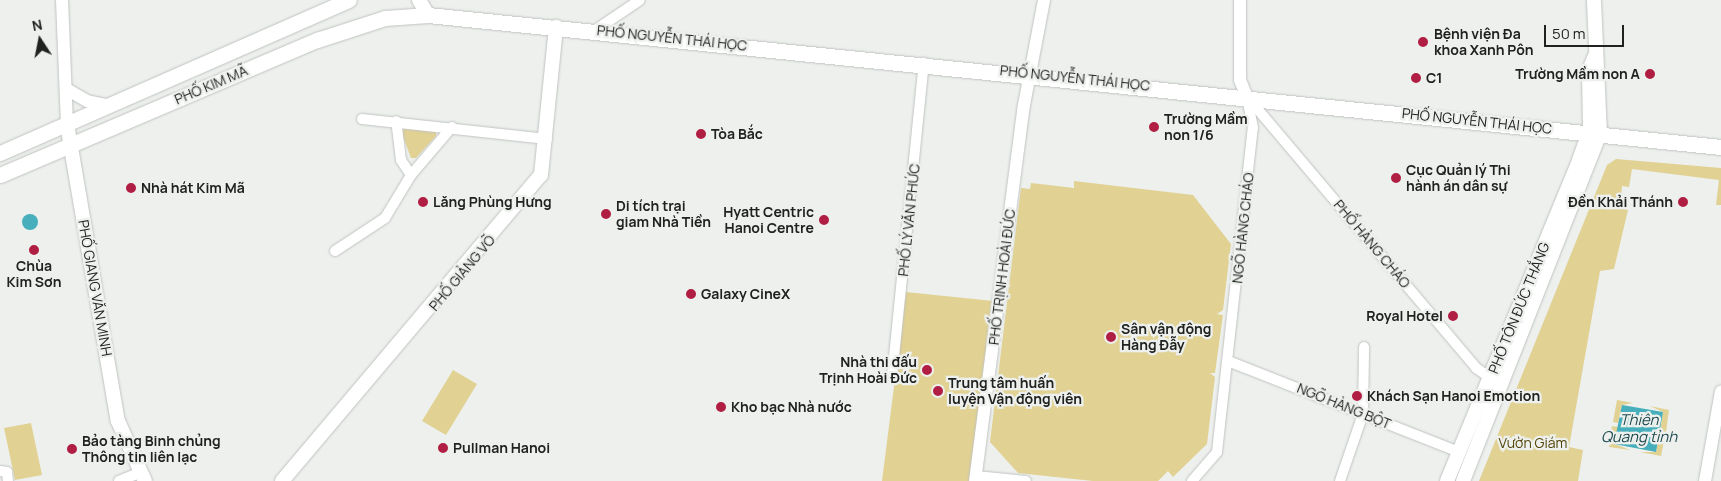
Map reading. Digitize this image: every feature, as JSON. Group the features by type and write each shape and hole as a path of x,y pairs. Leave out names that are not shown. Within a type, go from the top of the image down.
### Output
{"main road":[{"name":"PHỐ KIM MÃ","path":"0,153 112,106 349,0"},
{"path":"354,0 362,24"},
{"path":"419,0 428,15"},
{"path":"1594,0 1595,56 1589,70 1594,134"},
{"name":"PHỐ KIM MÃ","path":"0,175 362,24 428,15"},
{"name":"PHỐ NGUYỄN THÁI HỌC","path":"428,15 924,63 1721,147"},
{"name":"PHỐ GIẢNG VÕ","path":"282,481 543,171 556,27"},
{"name":"PHỐ GIANG VĂN MINH","path":"67,124 69,145 118,421 142,477"},
{"name":"PHỐ TÔN ĐỨC THẮNG","path":"1463,481 1496,381 1594,134"},
{"name":"PHỐ TÔN ĐỨC THẮNG","path":"1447,481 1459,452 1496,381"}],"street":[{"name":"PHỐ GIANG VĂN MINH","path":"62,0 68,90 67,124"},
{"path":"594,31 640,0"},
{"name":"PHỐ TRỊNH HOÀI ĐỨC","path":"976,479 1029,74 1044,0"},
{"path":"1240,0 1240,80 1247,97"},
{"name":"PHỐ LÝ VĂN PHỨC","path":"892,376 924,63"},
{"path":"68,90 86,101 112,106"},
{"name":"NGÕ HÀNG CHÁO","path":"1192,481 1217,452 1253,128 1247,97"},
{"name":"PHỐ HÀNG CHÁO","path":"1247,97 1476,368 1496,381"},
{"path":"362,119 452,127 547,139"},
{"path":"396,121 401,160 411,174"},
{"path":"335,251 385,218 411,174 452,127"},
{"path":"1340,481 1363,414 1364,347"},
{"name":"NGÕ HÀNG BỘT","path":"1228,360 1459,452"},
{"path":"1705,481 1719,417 1721,391"},
{"path":"0,471 8,472 8,481"},
{"path":"119,481 142,477"},
{"path":"976,479 1026,481"}],"green space":[{"path":"405,127 436,130 436,136 416,158 411,158 401,131"},
{"name":"Vườn Giám","path":"1616,159 1721,168 1721,205 1716,205 1719,180 1632,169 1629,187 1622,186 1620,208 1628,210 1614,269 1600,271 1569,447 1583,450 1578,481 1479,481 1607,165"},
{"name":"Sân vận động Hàng Đẫy","path":"1074,181 1193,195 1231,244 1223,310 1217,314 1223,315 1215,373 1210,373 1215,377 1207,444 1173,477 1168,471 1158,481 1093,481 1018,473 990,442 1021,188 1030,189 1031,183 1074,188"},
{"name":"Trung tâm huấn luyện Vận động viên","path":"906,292 993,301 971,481 882,481"},
{"path":"453,370 477,384 446,435 422,421"},
{"path":"1617,400 1633,403 1622,405 1618,423 1613,422"},
{"path":"1650,406 1669,410 1666,432 1660,431 1663,412"},
{"path":"31,423 42,475 15,480 4,428"},
{"path":"1612,426 1618,427 1615,444 1630,450 1609,447"},
{"path":"1659,435 1665,436 1661,456 1640,452 1656,452"}],"water":[{"path":"30,214 36,216 38,222 36,228 30,230 24,228 22,222 24,216"},
{"name":"Thiên Quang tỉnh","path":"1622,405 1663,412 1656,452 1614,444"}],"place":[{"name":"Bệnh viện Đa khoa Xanh Pôn","path":"1423,42"},
{"name":"Trường Mầm non A","path":"1650,74"},
{"name":"C1","path":"1416,78"},
{"name":"Trường Mầm non 1/6","path":"1154,127"},
{"name":"Tòa Bắc","path":"701,134"},
{"name":"Cục Quản lý Thi hành án dân sự","path":"1396,178"},
{"name":"Nhà hát Kim Mã","path":"131,188"},
{"name":"Lăng Phùng Hưng","path":"423,202"},
{"name":"Đền Khải Thánh","path":"1683,202"},
{"name":"Di tích trại giam Nhà Tiền","path":"606,214"},
{"name":"Hyatt Centric Hanoi Centre","path":"824,220"},
{"name":"Chùa Kim Sơn","path":"34,250"},
{"name":"Galaxy CineX","path":"691,294"},
{"name":"Royal Hotel","path":"1453,316"},
{"name":"Sân vận động Hàng Đẫy","path":"1111,337"},
{"name":"Nhà thi đấu Trịnh Hoài Đức","path":"927,370"},
{"name":"Trung tâm huấn luyện Vận động viên","path":"938,391"},
{"name":"Khách Sạn Hanoi Emotion","path":"1357,396"},
{"name":"Kho bạc Nhà nước","path":"721,407"},
{"name":"Pullman Hanoi","path":"443,448"},
{"name":"Bảo tàng Binh chủng Thông tin liên lạc","path":"72,449"}]}
